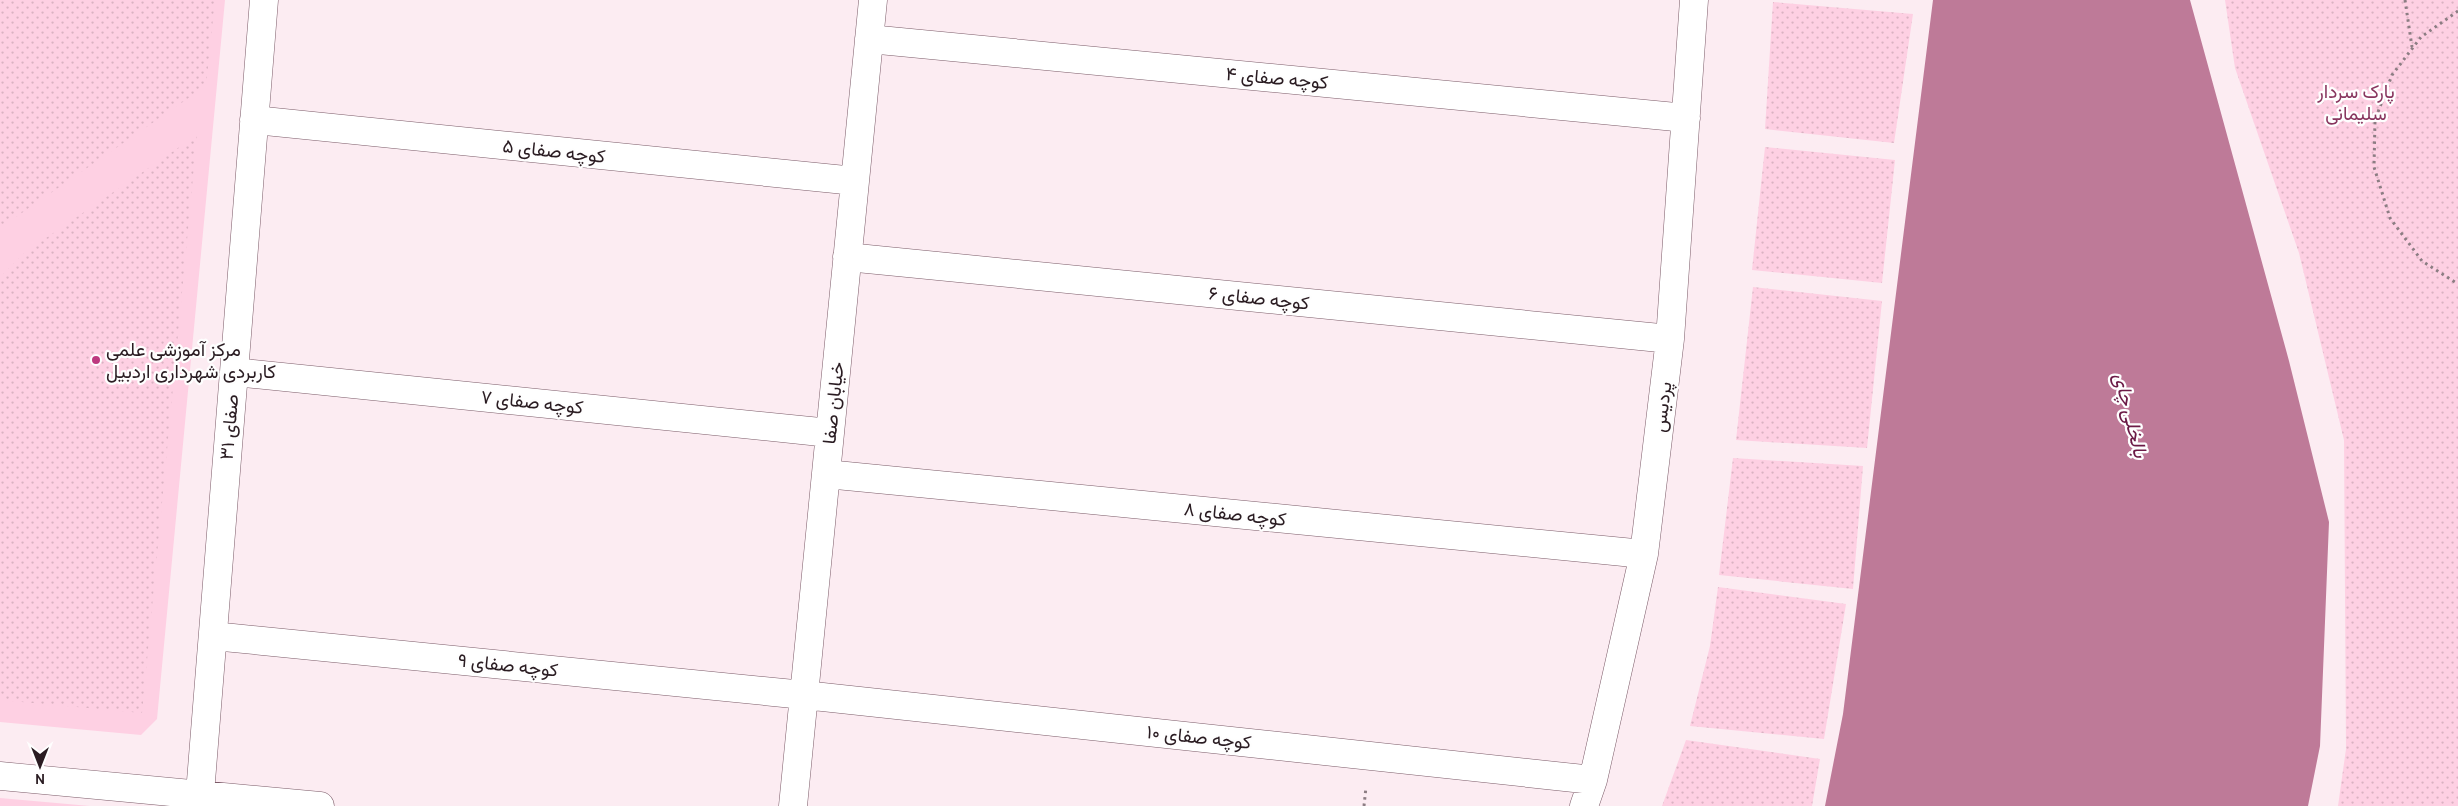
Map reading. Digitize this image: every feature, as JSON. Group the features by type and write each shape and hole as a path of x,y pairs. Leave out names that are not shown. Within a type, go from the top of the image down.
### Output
{"street":[{"name":"صفای ۳۱","path":"200,800 264,0"},
{"name":"خیابان صفا","path":"793,806 872,0"},
{"name":"پردیس","path":"1584,806 1593,780 1644,554 1670,339 1694,0"},
{"name":"کوچه صفای ۴","path":"869,39 1686,118"},
{"name":"کوچه صفای ۵","path":"254,120 855,181"},
{"name":"کوچه صفای ۶","path":"847,257 1670,339"},
{"name":"کوچه صفای ۷","path":"234,372 830,433"},
{"name":"کوچه صفای ۸","path":"826,474 1644,554"},
{"name":"کوچه صفای ۹","path":"212,636 804,695"},
{"name":"کوچه صفای ۱۰","path":"804,695 1593,780"},
{"path":"0,776 200,800 320,806"}],"path":[{"path":"2405,0 2412,48"},
{"path":"2458,11 2421,37 2392,75 2375,120 2374,167 2390,218 2422,260 2458,284"}],"green space":[{"name":"مرکز آموزشی علمی کاربردی شهرداری اردبیل","path":"0,0 225,0 157,719 141,735 0,722"},
{"path":"0,0 215,0 206,86 0,228"},
{"name":"پارک سردار سلیمانی","path":"2225,0 2458,0 2458,806 2338,806 2346,749 2344,440 2299,253 2235,68"},
{"path":"1773,2 1913,14 1894,143 1765,129"},
{"name":"مرکز آموزشی علمی کاربردی شهرداری اردبیل","path":"197,135 142,713 0,700 0,277 24,253"},
{"path":"1765,147 1895,160 1882,283 1752,270"},
{"path":"1753,287 1882,301 1867,448 1736,440"},
{"path":"1733,458 1863,466 1853,589 1719,575"},
{"path":"1718,587 1846,604 1824,739 1690,726 1710,646"},
{"path":"1686,740 1820,759 1812,806 1662,806"},
{"path":"0,798 90,806 0,806"}],"water":[{"name":"بالخلی چای","path":"1933,0 2190,0 2289,361 2329,522 2320,746 2308,806 1825,806 1843,714"}],"place":[{"name":"مرکز آموزشی علمی کاربردی شهرداری اردبیل","path":"96,360"}]}
